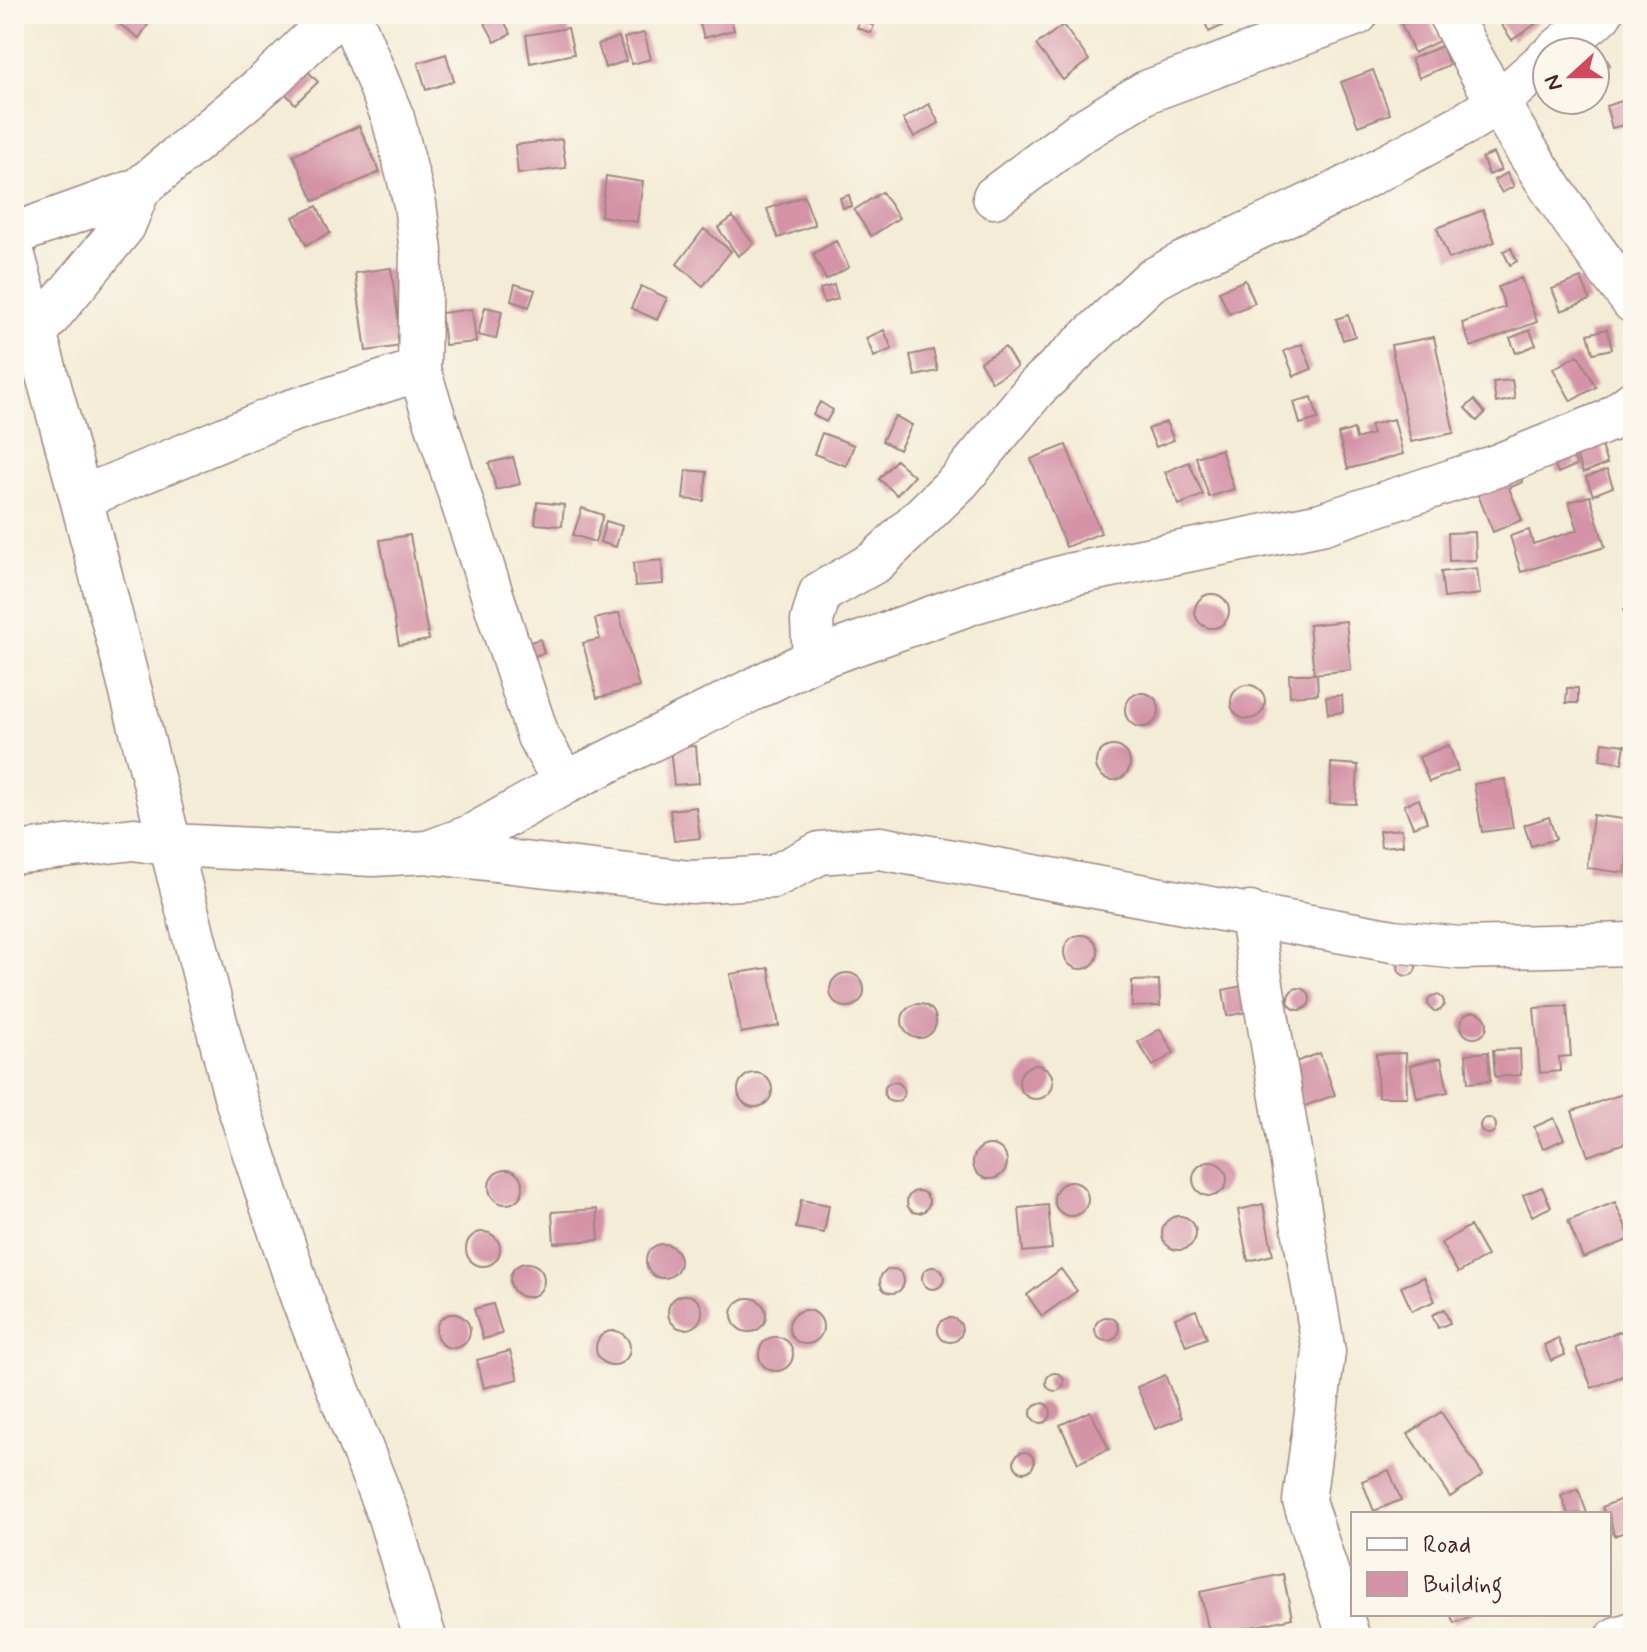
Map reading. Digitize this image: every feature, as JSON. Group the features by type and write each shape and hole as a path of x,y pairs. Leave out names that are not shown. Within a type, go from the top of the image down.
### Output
{"street":[{"path":"14,234 139,189 267,82 338,14"},
{"path":"350,14 393,118 415,204 421,251 419,370 538,736 565,783"},
{"path":"994,197 1079,133 1146,92 1357,14"},
{"path":"1449,14 1495,105 1633,302"},
{"path":"1574,36 1601,14"},
{"path":"814,659 812,621 823,589 875,562 892,546 960,480 1036,388 1150,281 1341,190 1495,105 1531,73"},
{"path":"36,333 124,226 139,189"},
{"path":"14,256 81,498 172,845 211,1009 240,1111 301,1296 389,1517 425,1638"},
{"path":"81,498 288,412 419,370"},
{"path":"428,852 471,836 565,783 814,659 978,601 1072,574 1321,524 1496,466 1608,421 1633,402"},
{"path":"14,853 134,839 172,845 373,855 428,852 489,862 691,882 773,877 820,853 880,848 1393,941 1459,948 1633,944"},
{"path":"1250,913 1324,1352 1304,1501 1349,1638"},
{"path":"1617,1638 1633,1633"}],"building":[{"path":"120,14 155,14 139,38 115,21"},
{"path":"480,14 500,14 511,34 495,42"},
{"path":"697,14 730,14 734,30 704,38"},
{"path":"1201,14 1230,14 1233,21 1209,32"},
{"path":"1416,14 1426,14 1439,41 1414,53 1400,21"},
{"path":"1494,14 1550,14 1512,40"},
{"path":"860,20 874,26 871,33 857,28"},
{"path":"1063,25 1089,60 1063,80 1036,45"},
{"path":"568,28 574,54 530,63 526,35"},
{"path":"644,33 651,59 632,64 624,38"},
{"path":"619,37 626,61 605,68 598,44"},
{"path":"1442,46 1449,65 1419,78 1411,59"},
{"path":"446,54 454,81 426,90 418,63"},
{"path":"301,64 318,82 295,104 278,85"},
{"path":"1373,70 1390,114 1358,126 1341,82"},
{"path":"1625,100 1631,123 1612,128 1609,116 1611,104"},
{"path":"929,104 939,123 914,137 903,119"},
{"path":"359,126 380,172 314,201 293,155"},
{"path":"562,139 566,168 518,174 515,145"},
{"path":"1493,153 1501,170 1489,175 1482,158"},
{"path":"1507,173 1514,186 1502,193 1494,180"},
{"path":"606,176 643,182 637,222 601,216"},
{"path":"882,192 899,218 871,236 854,210"},
{"path":"849,195 852,206 843,208 840,198"},
{"path":"804,196 815,225 778,238 767,209"},
{"path":"317,206 330,233 306,245 293,217"},
{"path":"1483,210 1495,242 1449,259 1437,228"},
{"path":"733,217 754,244 738,256 718,228"},
{"path":"704,229 731,251 703,286 677,264"},
{"path":"836,241 849,267 826,280 813,254"},
{"path":"1511,248 1517,261 1510,265 1503,251"},
{"path":"391,268 402,346 366,351 355,273"},
{"path":"1521,278 1537,322 1471,347 1462,323 1505,307 1498,287"},
{"path":"1581,278 1590,300 1561,311 1552,289"},
{"path":"1245,280 1255,303 1229,314 1219,291"},
{"path":"515,284 535,290 529,307 511,301"},
{"path":"834,285 838,299 824,303 820,289"},
{"path":"641,286 667,298 657,320 631,308"},
{"path":"485,307 502,311 496,339 478,335"},
{"path":"472,309 476,342 445,345 441,313"},
{"path":"1348,315 1355,336 1343,340 1336,319"},
{"path":"1607,329 1612,349 1593,353 1588,334"},
{"path":"884,330 892,349 874,357 866,338"},
{"path":"1530,330 1536,345 1516,353 1510,338"},
{"path":"1434,337 1454,433 1411,442 1391,345"},
{"path":"1302,344 1312,369 1294,376 1284,351"},
{"path":"1005,347 1017,367 992,382 980,362"},
{"path":"933,350 938,371 915,376 910,355"},
{"path":"1578,355 1596,387 1571,401 1553,369"},
{"path":"1512,380 1515,399 1496,403 1493,382"},
{"path":"1312,397 1318,419 1300,424 1294,402"},
{"path":"1474,400 1485,413 1477,421 1465,408"},
{"path":"820,402 833,410 826,422 813,415"},
{"path":"895,416 912,425 899,450 882,441"},
{"path":"1394,419 1403,454 1348,469 1338,434 1354,429 1356,439 1373,434 1370,425"},
{"path":"1166,422 1174,440 1156,447 1148,429"},
{"path":"822,433 854,445 846,466 814,454"},
{"path":"1600,443 1607,464 1583,473 1575,452"},
{"path":"1066,445 1101,533 1066,547 1031,459"},
{"path":"1221,449 1234,489 1209,497 1196,457"},
{"path":"1571,451 1577,465 1558,473 1552,459"},
{"path":"513,457 520,484 496,490 489,463"},
{"path":"896,460 914,476 897,495 879,479"},
{"path":"1189,462 1203,495 1179,505 1165,472"},
{"path":"1516,467 1523,482 1509,488 1522,520 1493,532 1474,485"},
{"path":"686,470 707,472 704,501 683,499"},
{"path":"1607,470 1613,487 1593,495 1586,477"},
{"path":"1590,496 1605,547 1521,572 1510,536 1529,530 1533,544 1578,530 1569,502"},
{"path":"537,502 564,505 562,526 535,524"},
{"path":"582,508 603,515 595,542 573,535"},
{"path":"606,521 622,526 616,547 600,542"},
{"path":"1475,532 1476,560 1449,561 1448,533"},
{"path":"410,535 429,640 399,645 380,540"},
{"path":"662,560 663,584 635,586 633,563"},
{"path":"1477,568 1480,594 1444,598 1441,572"},
{"path":"1212,594 1224,599 1229,611 1224,623 1212,628 1200,623 1195,611 1200,599"},
{"path":"1633,607 1633,640 1632,640 1624,610"},
{"path":"619,613 639,687 597,698 583,643 600,639 595,619"},
{"path":"1346,621 1351,670 1314,674 1309,625"},
{"path":"540,639 544,653 528,658 524,644"},
{"path":"1289,674 1317,674 1318,694 1290,696"},
{"path":"1248,685 1260,690 1265,702 1260,714 1248,719 1236,714 1231,702 1236,690"},
{"path":"1567,688 1578,688 1578,703 1566,703"},
{"path":"1142,693 1154,698 1159,710 1154,722 1142,727 1130,722 1125,710 1130,698"},
{"path":"1342,695 1343,712 1328,714 1326,697"},
{"path":"1603,742 1625,745 1622,763 1600,760"},
{"path":"1449,745 1458,771 1429,782 1419,757"},
{"path":"696,746 699,783 674,785 670,748"},
{"path":"1113,746 1125,751 1130,763 1125,775 1113,780 1101,775 1096,763 1101,751"},
{"path":"1331,763 1358,765 1356,804 1330,803"},
{"path":"1505,779 1513,828 1482,832 1474,784"},
{"path":"1419,799 1427,822 1413,827 1404,805"},
{"path":"696,807 700,838 674,841 670,810"},
{"path":"1593,815 1631,820 1625,873 1587,868"},
{"path":"1549,817 1556,839 1531,846 1524,825"},
{"path":"1402,829 1403,845 1381,847 1379,831"},
{"path":"1081,935 1093,940 1098,952 1093,964 1081,969 1069,964 1064,952 1069,940"},
{"path":"1407,958 1416,967 1407,976 1398,967"},
{"path":"769,968 779,1026 741,1033 730,974"},
{"path":"847,973 859,978 864,990 859,1002 847,1007 835,1002 830,990 835,978"},
{"path":"1159,980 1160,1006 1132,1007 1132,981"},
{"path":"1242,986 1247,1012 1227,1016 1223,990"},
{"path":"1299,988 1307,991 1310,999 1307,1007 1299,1010 1291,1007 1288,999 1291,991"},
{"path":"1436,995 1442,997 1442,1009 1436,1011 1430,1009 1428,1003 1430,997"},
{"path":"919,1004 931,1009 936,1021 931,1033 919,1038 907,1033 902,1021 907,1009"},
{"path":"1567,1006 1571,1056 1559,1057 1560,1071 1540,1073 1534,1008"},
{"path":"1474,1012 1483,1016 1487,1025 1483,1034 1474,1038 1465,1034 1461,1025 1465,1016"},
{"path":"1160,1029 1174,1053 1153,1066 1138,1042"},
{"path":"1520,1049 1521,1075 1495,1077 1493,1050"},
{"path":"1488,1052 1490,1081 1468,1083 1466,1054"},
{"path":"1320,1053 1335,1095 1302,1107 1287,1065"},
{"path":"1406,1053 1407,1097 1378,1097 1376,1054"},
{"path":"1441,1058 1448,1092 1417,1098 1410,1065"},
{"path":"1036,1065 1048,1070 1053,1082 1048,1094 1036,1099 1024,1094 1019,1082 1024,1070"},
{"path":"755,1073 767,1078 772,1090 767,1102 755,1107 743,1102 738,1090 743,1078"},
{"path":"890,1082 898,1082 904,1092 898,1102 890,1102 884,1096 884,1088"},
{"path":"1628,1092 1633,1106 1633,1140 1588,1156 1572,1111"},
{"path":"1488,1118 1494,1120 1494,1132 1488,1134 1482,1132 1480,1126 1482,1120"},
{"path":"1554,1118 1564,1139 1543,1149 1534,1127"},
{"path":"990,1145 1002,1150 1007,1162 1002,1174 990,1179 978,1174 973,1162 978,1150"},
{"path":"1210,1162 1222,1167 1227,1179 1222,1191 1210,1196 1198,1191 1193,1179 1198,1167"},
{"path":"506,1170 518,1175 523,1187 518,1199 506,1204 494,1199 489,1187 494,1175"},
{"path":"1071,1182 1083,1187 1088,1199 1083,1211 1071,1216 1059,1211 1054,1199 1059,1187"},
{"path":"1542,1187 1551,1207 1532,1216 1523,1195"},
{"path":"918,1191 926,1194 929,1202 926,1210 918,1213 910,1210 907,1202 910,1194"},
{"path":"801,1200 829,1205 824,1233 796,1228"},
{"path":"1615,1202 1631,1239 1583,1258 1568,1221"},
{"path":"1263,1204 1273,1255 1248,1261 1238,1210"},
{"path":"1048,1205 1052,1249 1023,1252 1019,1208"},
{"path":"597,1209 599,1240 554,1243 552,1212"},
{"path":"1179,1216 1191,1221 1196,1233 1191,1245 1179,1250 1167,1245 1162,1233 1167,1221"},
{"path":"1470,1226 1487,1256 1458,1273 1441,1243"},
{"path":"483,1232 495,1237 500,1249 495,1261 483,1266 471,1261 466,1249 471,1237"},
{"path":"663,1244 675,1249 680,1261 675,1273 663,1278 651,1273 646,1261 651,1249"},
{"path":"527,1263 539,1268 544,1280 539,1292 527,1297 515,1292 510,1280 515,1268"},
{"path":"933,1267 944,1278 933,1289 922,1278"},
{"path":"892,1269 903,1276 904,1281 897,1292 892,1293 881,1286 880,1281 887,1270"},
{"path":"1061,1269 1077,1291 1042,1316 1027,1295"},
{"path":"1424,1277 1435,1301 1412,1311 1401,1287"},
{"path":"685,1295 697,1300 702,1312 697,1324 685,1329 673,1324 668,1312 673,1300"},
{"path":"749,1298 761,1303 766,1315 761,1327 749,1332 737,1327 732,1315 737,1303"},
{"path":"493,1304 502,1334 483,1339 474,1309"},
{"path":"1444,1309 1450,1323 1438,1328 1432,1315"},
{"path":"806,1310 818,1315 823,1327 818,1339 806,1344 794,1339 789,1327 794,1315"},
{"path":"1196,1310 1207,1338 1186,1346 1175,1318"},
{"path":"453,1314 465,1319 470,1331 465,1343 453,1348 441,1343 436,1331 441,1319"},
{"path":"1107,1317 1118,1324 1119,1329 1112,1340 1107,1341 1096,1334 1095,1329 1102,1318"},
{"path":"950,1318 958,1322 962,1330 958,1338 950,1342 942,1338 938,1330 942,1322"},
{"path":"613,1331 625,1336 630,1348 625,1360 613,1365 601,1360 596,1348 601,1336"},
{"path":"1621,1331 1633,1360 1633,1372 1592,1388 1576,1348"},
{"path":"776,1337 788,1342 793,1354 788,1366 776,1371 764,1366 759,1354 764,1342"},
{"path":"1558,1338 1565,1355 1551,1361 1544,1345"},
{"path":"510,1351 518,1379 484,1388 477,1360"},
{"path":"1051,1373 1059,1373 1064,1382 1062,1389 1051,1391 1046,1386 1046,1378"},
{"path":"1165,1375 1182,1418 1155,1429 1137,1387"},
{"path":"1041,1403 1048,1406 1051,1413 1048,1420 1041,1423 1034,1420 1031,1413 1034,1406"},
{"path":"1090,1411 1109,1449 1078,1463 1060,1425"},
{"path":"1441,1412 1483,1475 1450,1497 1408,1434"},
{"path":"1024,1452 1031,1455 1034,1462 1031,1469 1024,1472 1017,1469 1014,1462 1017,1455"},
{"path":"1389,1470 1401,1500 1374,1511 1362,1481"},
{"path":"1578,1489 1587,1512 1567,1512 1561,1496"},
{"path":"1629,1496 1633,1529 1614,1536 1611,1512 1604,1512 1602,1507"},
{"path":"1283,1574 1292,1618 1210,1636 1200,1592"},
{"path":"1451,1616 1471,1616 1454,1623"}]}
